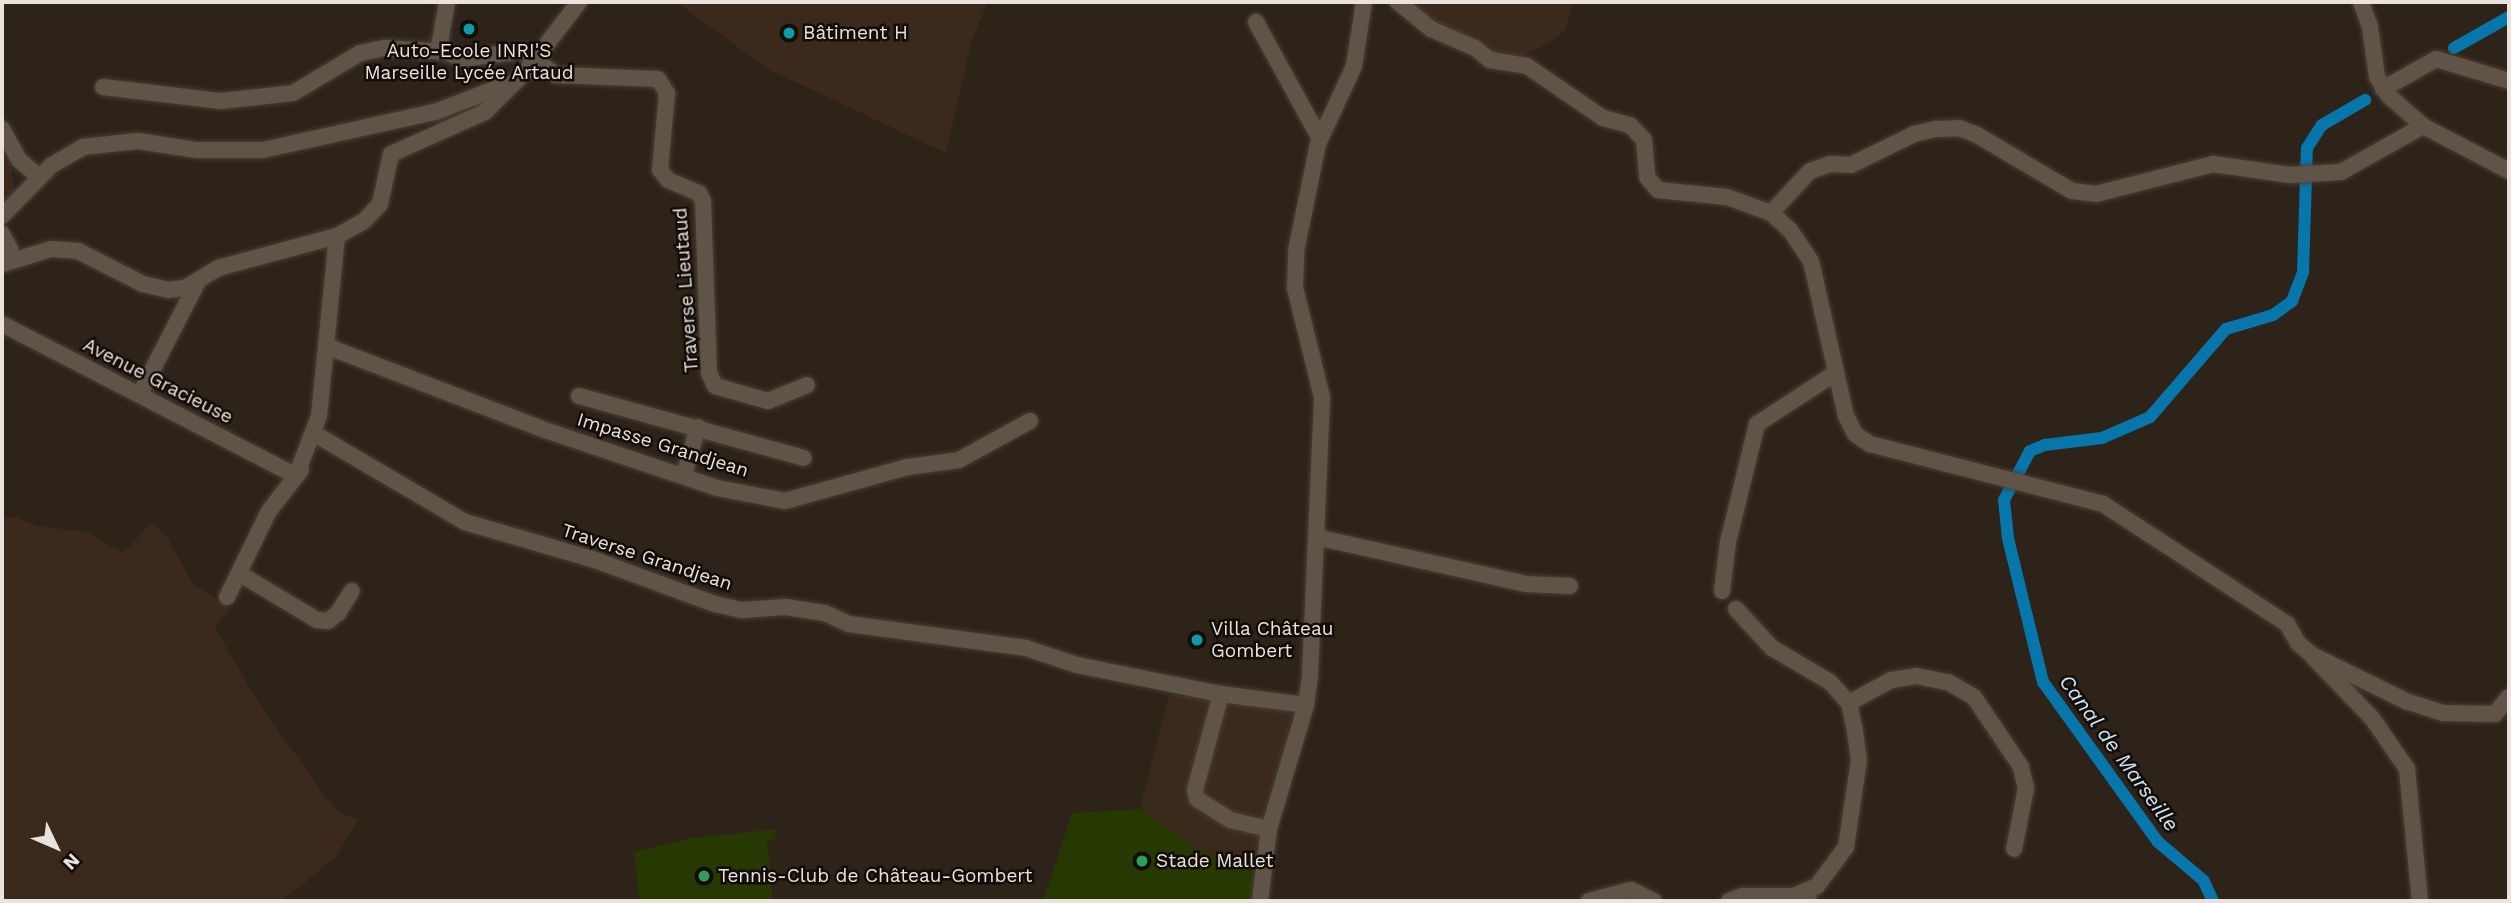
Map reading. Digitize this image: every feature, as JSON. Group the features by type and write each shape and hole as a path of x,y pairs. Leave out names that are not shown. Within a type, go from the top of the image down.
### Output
{"street":[{"path":"446,52 441,22 447,2"},
{"path":"83,147 4,237 3,264 51,249 78,251 144,284 169,290 198,281 218,268 337,236 364,221 380,204 391,154 471,121 501,99 536,59 579,2"},
{"path":"1357,2 1362,27"},
{"path":"1265,900 1269,829 1306,705 1316,537 1322,397 1303,331 1296,276 1300,221 1320,139 1354,66 1364,2"},
{"path":"1398,2 1431,29 1475,48 1490,60 1527,66 1603,118 1630,125 1644,140 1647,177 1658,190 1727,197 1771,214 1811,261 1834,374 1855,434 1870,444 2004,475 2103,504 2287,624 2298,643 2312,655 2322,670 2372,718 2407,769 2420,901"},
{"path":"2361,2 2370,27 2383,87 2423,126 2509,171"},
{"path":"1256,22 1320,139"},
{"path":"103,87 233,99 302,89 360,53 384,48 446,52 462,59 523,51 536,59"},
{"name":"Traverse Lieutaud","path":"536,59 556,75 658,79 667,93 660,170 668,180 699,193 703,201 709,373 715,386 768,401 807,385"},
{"path":"2383,87 2436,59 2509,81"},
{"path":"2,216 34,182 83,147 138,141 197,150 263,150 435,113 475,101 519,78"},
{"path":"1771,214 1810,171 1830,164 1851,165 1914,134 1935,129 1959,128 1977,135 2072,191 2096,194 2213,164 2290,175 2311,176 2341,172 2423,126"},
{"path":"2,129 34,182"},
{"path":"227,597 269,511 321,439 326,346 337,236"},
{"path":"4,237 38,254"},
{"path":"140,394 198,281"},
{"name":"Avenue Gracieuse","path":"2,324 296,476"},
{"name":"Impasse Grandjean","path":"326,346 542,429 717,488 785,501 908,467 958,460 1030,421"},
{"path":"1722,591 1728,542 1757,424 1834,374"},
{"path":"579,396 804,458"},
{"path":"684,475 698,427"},
{"name":"Traverse Grandjean","path":"321,439 465,522 598,561 715,604 742,610 786,607 872,629 1026,648 1077,665 1221,694 1306,705"},
{"path":"1316,537 1526,584 1570,586"},
{"path":"240,575 317,620 328,621 338,613 352,591"},
{"path":"1736,609 1772,648 1821,675 1849,703 1859,760 1846,847 1816,886 1793,896"},
{"path":"2312,655 2431,709 2502,715 2509,697"},
{"path":"1849,703 1891,680 1916,676 1948,682 1974,697 2021,767 2026,789 2014,849"},
{"path":"1221,694 1195,790 1197,799 1230,820 1269,829"},
{"path":"1589,901 1631,890 1654,901"},
{"path":"1729,901 1744,896 1793,896 1809,901"}],"shaded area":[{"path":"676,2 988,2 972,39 946,153 768,69"},
{"path":"1408,2 1573,2 1565,30 1552,41 1512,61 1490,58 1492,47 1446,29"},
{"path":"2,142 11,161 14,194 2,205"},
{"path":"16,517 37,526 87,532 123,553 152,522 168,539 193,584 230,608 215,628 258,702 330,803 343,815 359,819 337,855 295,891 280,901 2,901 2,518"},
{"path":"1169,694 1287,711 1293,717 1260,825 1256,871 1200,851 1140,809"}],"green space":[{"name":"Stade Mallet","path":"1140,809 1200,851 1256,871 1252,901 1043,901 1072,813"},
{"name":"Tennis-Club de Château-Gombert","path":"775,829 776,839 767,841 773,901 640,901 634,852 692,838"}],"waterway":[{"name":"Canal de Marseille","path":"2454,48 2509,17"},
{"name":"Canal de Marseille","path":"2213,901 2203,880 2158,842 2043,682 2008,538 2004,500 2030,451 2045,445 2102,438 2150,417 2226,329 2273,315 2292,301 2303,272 2307,148 2322,125 2365,100"}],"place":[{"name":"Auto-Ecole INRI'S Marseille Lycée Artaud","path":"469,29"},
{"name":"Bâtiment H","path":"789,33"},
{"name":"Villa Château Gombert","path":"1197,640"},
{"name":"Stade Mallet","path":"1142,861"},
{"name":"Tennis-Club de Château-Gombert","path":"704,876"}]}
